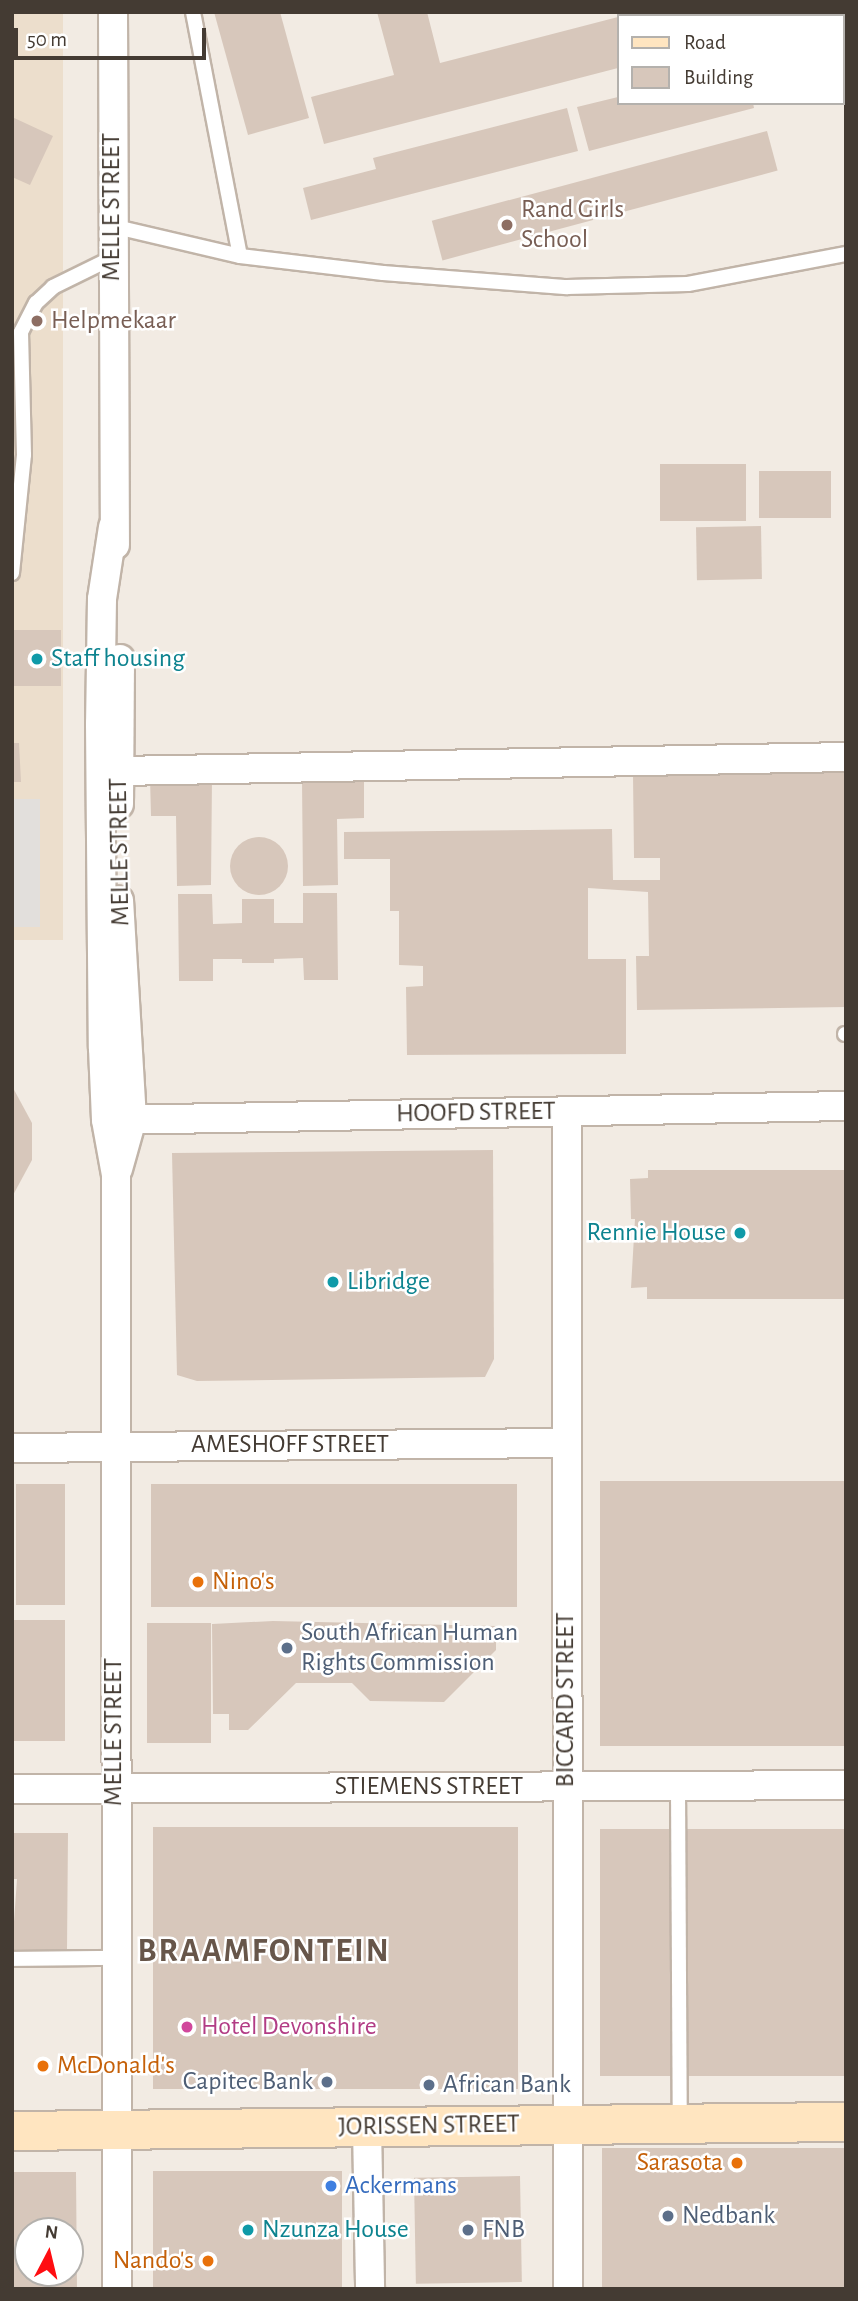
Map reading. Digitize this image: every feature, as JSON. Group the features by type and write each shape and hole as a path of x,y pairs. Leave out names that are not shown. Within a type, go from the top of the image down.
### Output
{"main road":[{"name":"JORISSEN STREET","path":"12,2131 846,2122"}],"street":[{"name":"MELLE STREET","path":"113,12 113,527 120,602 119,1120 113,1447 117,2289"},
{"name":"MELLE STREET","path":"113,527 102,599 100,724 119,1120"},
{"path":"119,771 846,757"},
{"name":"HOOFD STREET","path":"119,1120 846,1106"},
{"name":"BICCARD STREET","path":"567,1111 565,1786 568,2289"},
{"name":"AMESHOFF STREET","path":"12,1448 567,1443"},
{"name":"STIEMENS STREET","path":"12,1790 846,1785"},
{"path":"367,2127 370,2289"}],"lane":[{"path":"193,12 240,256"},
{"path":"112,226 240,256 383,273 567,286 688,284 846,254"},
{"path":"12,573 24,455 21,331 36,303 53,287 112,258"},
{"path":"678,1786 680,2124"},
{"path":"12,1959 114,1958"}],"shaded area":[{"name":"Helpmekaar","path":"12,12 63,12 63,940 12,940"},
{"path":"12,799 40,799 40,927 12,927"}],"building":[{"path":"214,12 280,12 309,118 248,135"},
{"path":"377,12 427,12 440,63 616,18 616,69 324,144 311,97 394,75"},
{"path":"699,12 700,14 633,14"},
{"path":"616,97 616,105 753,105 754,108 589,151 577,107"},
{"path":"567,108 578,151 311,220 303,188 376,169 373,158"},
{"path":"12,117 53,136 30,185 12,177"},
{"path":"767,131 778,171 442,260 432,221"},
{"path":"660,464 746,464 746,521 660,521"},
{"path":"759,471 831,471 831,518 759,518"},
{"path":"761,526 762,579 697,580 696,527"},
{"name":"Staff housing","path":"12,630 61,630 61,686 12,686"},
{"path":"12,743 19,743 21,782 12,782"},
{"path":"846,772 846,1007 637,1010 636,956 649,956 648,892 588,888 588,959 626,959 626,1054 407,1055 406,987 423,986 423,966 399,965 399,911 390,911 390,859 344,859 344,832 612,829 613,880 660,880 660,858 634,858 633,775"},
{"path":"212,777 211,885 177,886 176,816 151,816 150,778"},
{"path":"302,780 364,780 364,818 337,819 338,885 303,886"},
{"path":"253,837 265,837 275,841 284,850 288,872 280,887 265,895 253,895 243,891 234,882 230,872 230,860 234,850 243,841"},
{"path":"303,893 337,893 338,980 304,980 303,958 274,959 274,963 213,959 213,981 179,981 178,894 212,894 213,924 242,923 242,899 274,899 274,923 303,923"},
{"path":"12,1086 32,1123 32,1160 12,1197"},
{"name":"Libridge","path":"493,1150 494,1359 485,1377 197,1381 177,1375 172,1153"},
{"name":"Rennie House","path":"648,1170 846,1170 846,1299 647,1299 647,1287 631,1288 635,1219 631,1219 630,1179 648,1178"},
{"path":"600,1481 846,1481 846,1746 600,1746"},
{"path":"16,1484 65,1484 65,1605 16,1605"},
{"path":"151,1484 517,1484 517,1607 151,1607"},
{"path":"12,1620 65,1620 65,1741 12,1741"},
{"path":"273,1621 496,1626 496,1650 444,1702 370,1701 352,1683 296,1683 248,1730 229,1730 229,1714 213,1714 212,1624"},
{"path":"147,1623 211,1623 211,1743 147,1743"},
{"path":"153,1827 518,1827 518,2089 153,2089"},
{"path":"600,1829 846,1829 846,2076 600,2076"},
{"path":"12,1833 68,1833 67,1950 12,1950 17,1879 12,1879"},
{"path":"602,2148 846,2148 846,2289 602,2289"},
{"name":"Nzunza House","path":"153,2171 342,2171 342,2289 153,2289"},
{"path":"12,2172 76,2172 76,2217 14,2217 14,2287 77,2289 12,2289"},
{"name":"FNB","path":"520,2176 522,2282 416,2284 414,2178"}],"place":[{"name":"Rand Girls School","path":"507,225"},
{"name":"Helpmekaar","path":"37,321"},
{"name":"Staff housing","path":"37,659"},
{"name":"Rennie House","path":"740,1233"},
{"name":"Libridge","path":"333,1282"},
{"name":"Nino's","path":"198,1582"},
{"name":"South African Human Rights Commission","path":"287,1648"},
{"name":"Hotel Devonshire","path":"187,2027"},
{"name":"McDonald's","path":"43,2066"},
{"name":"Capitec Bank","path":"327,2082"},
{"name":"African Bank","path":"429,2085"},
{"name":"Sarasota","path":"737,2163"},
{"name":"Ackermans","path":"331,2186"},
{"name":"Nedbank","path":"668,2216"},
{"name":"Nzunza House","path":"248,2230"},
{"name":"FNB","path":"468,2230"},
{"name":"Nando's","path":"208,2261"}],"district":[{"name":"BRAAMFONTEIN","path":"264,1952"}]}
